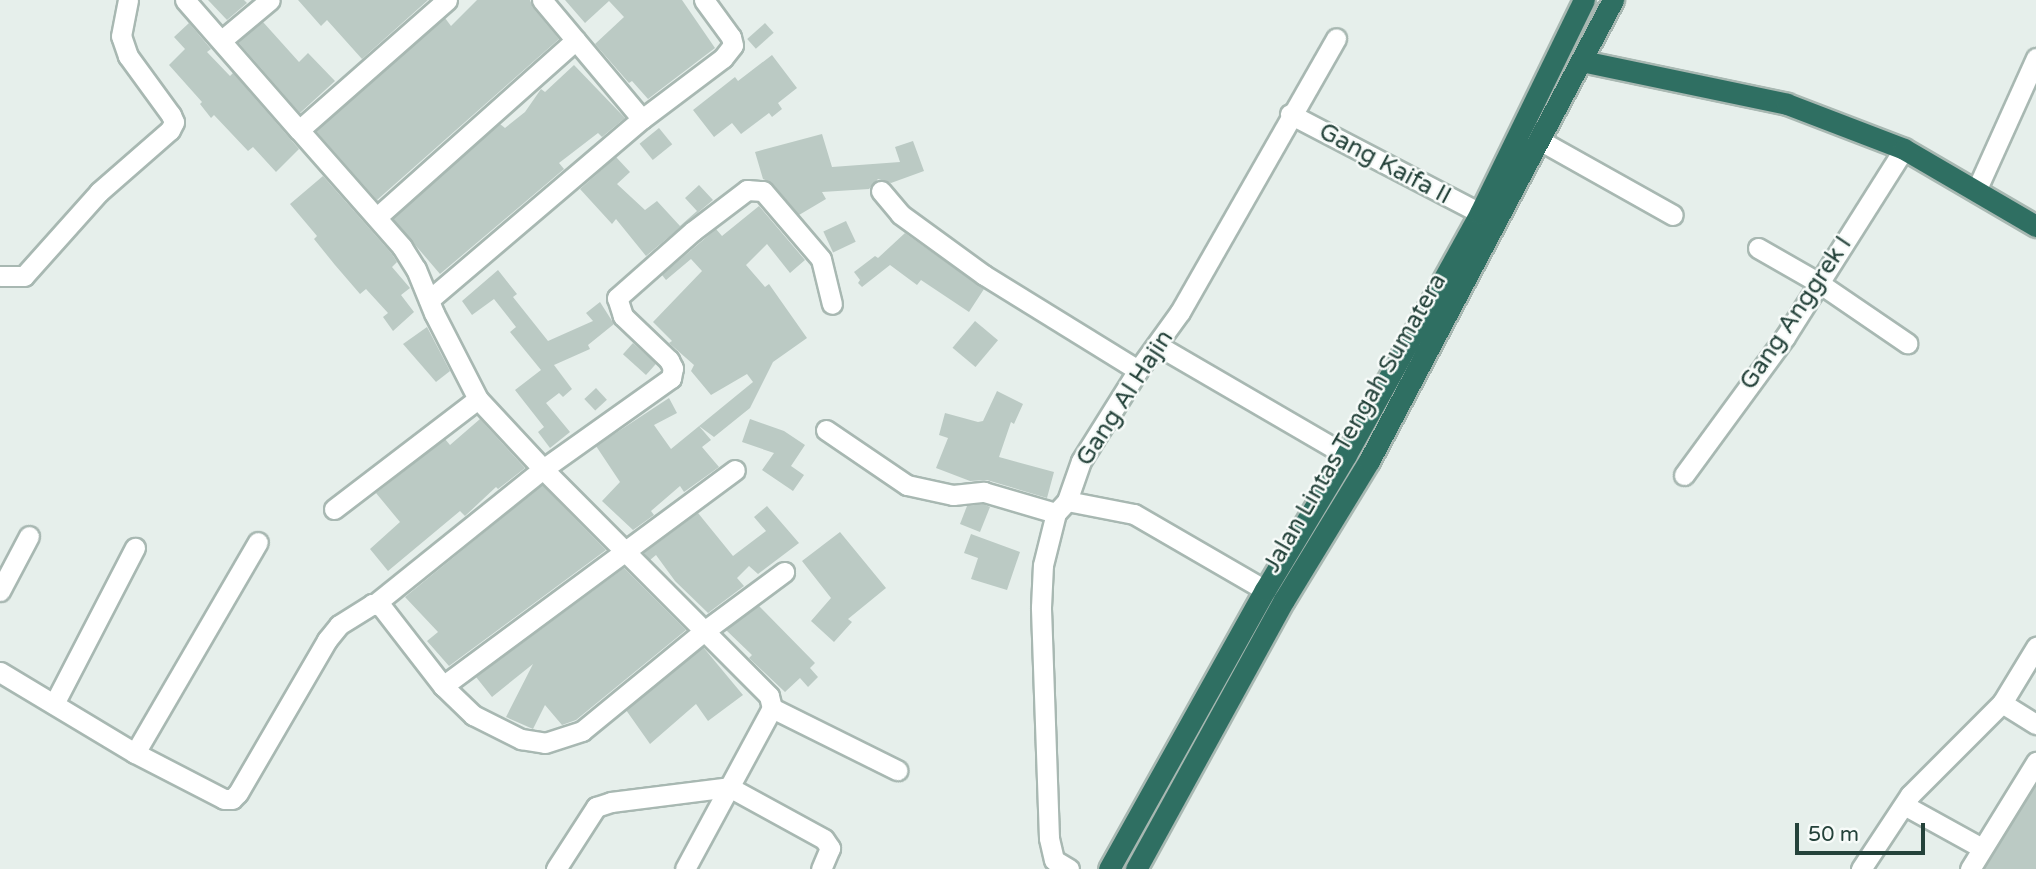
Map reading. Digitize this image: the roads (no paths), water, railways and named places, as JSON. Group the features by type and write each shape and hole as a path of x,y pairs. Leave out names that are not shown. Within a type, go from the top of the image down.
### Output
{"highway":[{"name":"Jalan Lintas Tengah Sumatera","path":"1109,869 1265,590 1346,456 1480,213 1574,23 1582,0"},
{"name":"Jalan Lintas Tengah Sumatera","path":"1136,869 1284,600 1368,461 1614,0"},
{"path":"1582,61 1787,104 1904,149 2036,226"}],"street":[{"path":"0,276 24,276 99,192 170,130 174,122 128,56 121,36 128,0"},
{"path":"185,0 377,217 416,269 478,399 703,632 765,690 772,708 897,770"},
{"path":"222,40 270,0"},
{"path":"299,130 447,0"},
{"path":"542,0 642,119"},
{"path":"429,300 642,119 723,58 733,44 723,23 704,0"},
{"name":"Gang Al Hajin","path":"1069,869 1059,865 1050,851 1043,657 1043,565 1081,461 1138,370 1157,345 1240,210 1278,144 1290,114 1336,38"},
{"path":"377,217 576,40"},
{"path":"1976,191 2036,58"},
{"name":"Gang Kaifa II","path":"1290,114 1480,213"},
{"path":"1541,141 1673,215"},
{"name":"Gang Anggrek I","path":"1684,475 1785,337 1904,149"},
{"path":"0,672 135,753 225,799 232,799 239,793 327,640 339,625 373,604 543,469 671,378 673,368 669,360 622,316 617,298 693,231 743,193 753,188 763,191 821,259 832,304"},
{"path":"881,191 900,214 974,268 1138,370"},
{"path":"1758,248 1819,283 1907,343"},
{"path":"1157,345 1346,456"},
{"path":"334,509 478,399"},
{"path":"826,430 907,485 953,495 984,492 1062,507 1134,514 1265,590"},
{"path":"443,686 735,470"},
{"path":"0,591 29,536"},
{"path":"135,753 258,542"},
{"path":"54,704 135,548"},
{"path":"373,604 381,606 443,686 473,715 521,739 545,743 565,739 597,720 703,632 785,572"},
{"path":"1861,869 1925,779 2002,703 2036,648"},
{"path":"2002,703 2036,724"},
{"path":"685,869 772,708"},
{"path":"1969,869 2036,762"},
{"path":"556,869 596,807 733,780 824,839 830,848 821,869"},
{"path":"1904,805 1982,848"}]}
